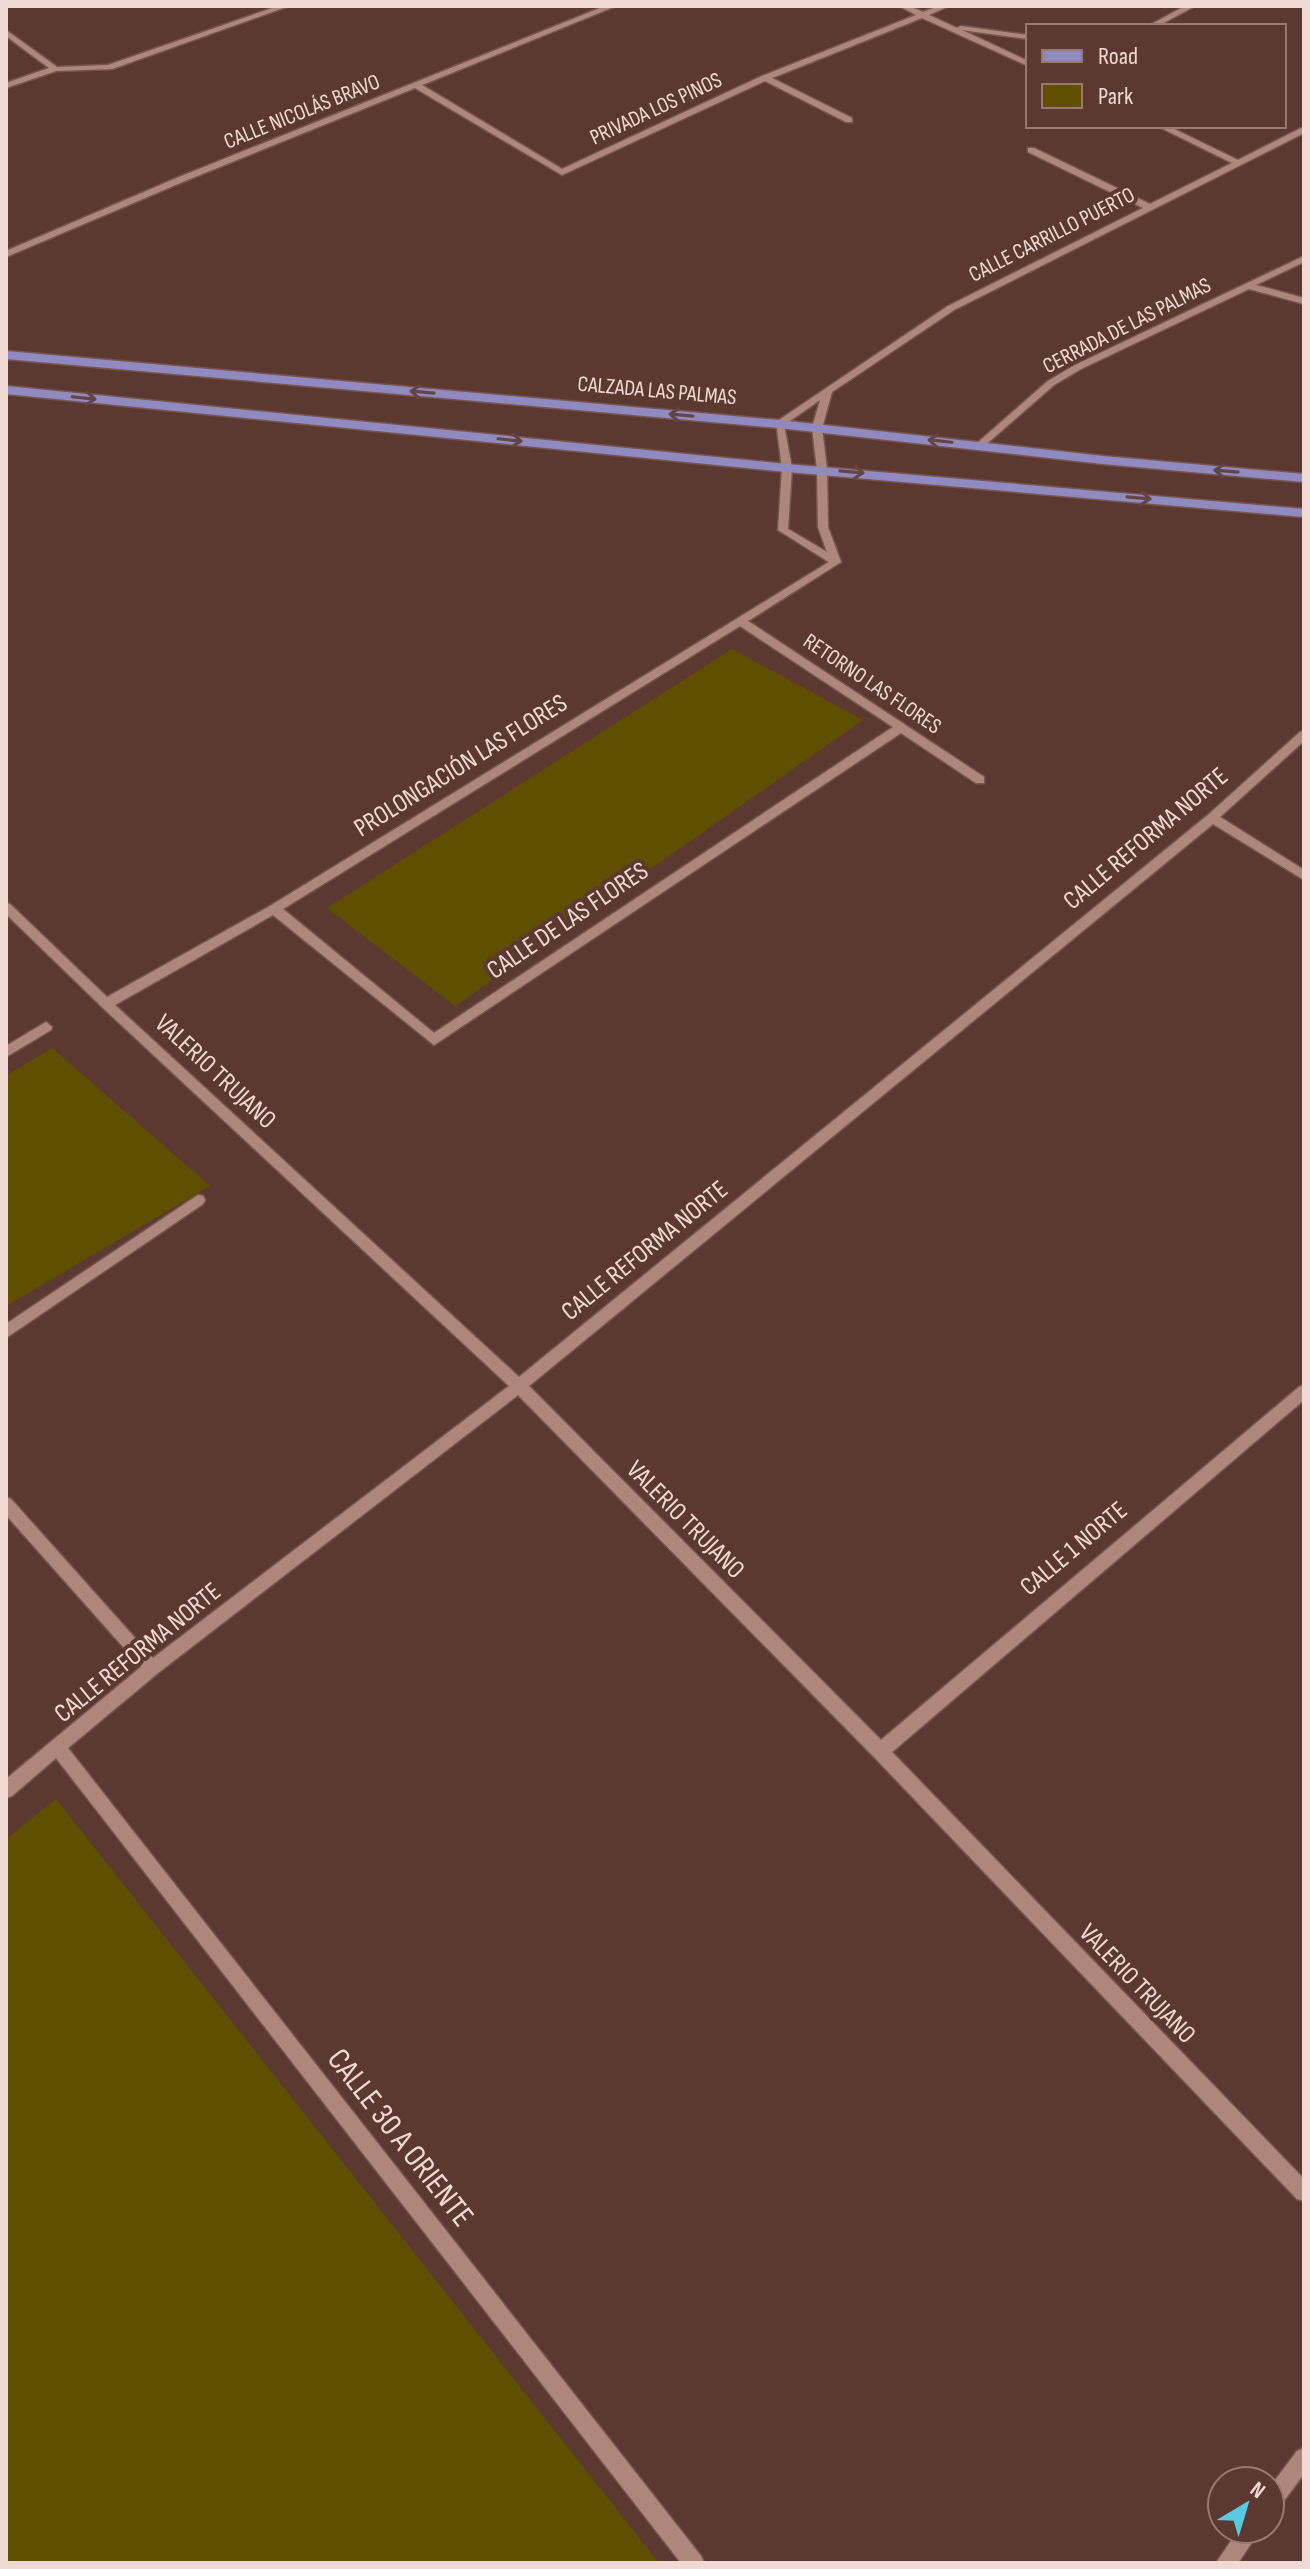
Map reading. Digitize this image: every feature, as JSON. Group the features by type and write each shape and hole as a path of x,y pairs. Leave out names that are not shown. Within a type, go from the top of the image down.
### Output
{"main road":[{"name":"CALZADA LAS PALMAS","path":"6,355 779,424 980,445 1103,478 1304,513"},
{"name":"CALZADA LAS PALMAS","path":"6,390 787,468 1103,478 1304,478"}],"street":[{"path":"6,86 55,69 109,67 285,6"},
{"name":"CALLE NICOLÁS BRAVO","path":"6,254 182,179 612,6"},
{"path":"903,6 1026,63"},
{"name":"PRIVADA LOS PINOS","path":"417,86 562,172 765,78 945,6"},
{"path":"1156,24 1191,6"},
{"path":"946,26 1026,37"},
{"path":"6,32 55,69"},
{"path":"765,78 849,120"},
{"path":"1165,128 1240,164"},
{"name":"CALLE CARRILLO PUERTO","path":"779,424 951,308 1304,130"},
{"path":"1031,150 1151,208"},
{"name":"CERRADA DE LAS PALMAS","path":"980,445 1051,383 1304,259"},
{"path":"1248,286 1304,301"},
{"path":"828,391 817,428 822,469 823,527 836,562"},
{"path":"779,424 787,468 783,530 836,562"},
{"name":"PROLONGACIÓN LAS FLORES","path":"106,1004 274,909 836,562"},
{"name":"RETORNO LAS FLORES","path":"742,622 980,780"},
{"name":"CALLE DE LAS FLORES","path":"274,909 434,1040 901,727"},
{"name":"CALLE REFORMA NORTE","path":"6,1790 59,1749 152,1668 519,1386 1212,818 1304,735"},
{"path":"1212,818 1304,876"},
{"name":"VALERIO TRUJANO","path":"6,907 106,1004 519,1386 880,1751 1304,2192"},
{"path":"6,1052 46,1027"},
{"path":"6,1332 198,1200"},
{"name":"CALLE 1 NORTE","path":"880,1751 1304,1391"},
{"path":"6,1504 152,1668"},
{"name":"CALLE 30 A ORIENTE","path":"59,1749 694,2563"},
{"path":"1286,2482 1304,2458"},
{"path":"1226,2563 1239,2545"}],"green space":[{"path":"732,649 863,720 455,1006 327,908"},
{"path":"52,1048 210,1186 6,1306 6,1076"},
{"path":"56,1799 659,2563 6,2563 6,1839"}]}
